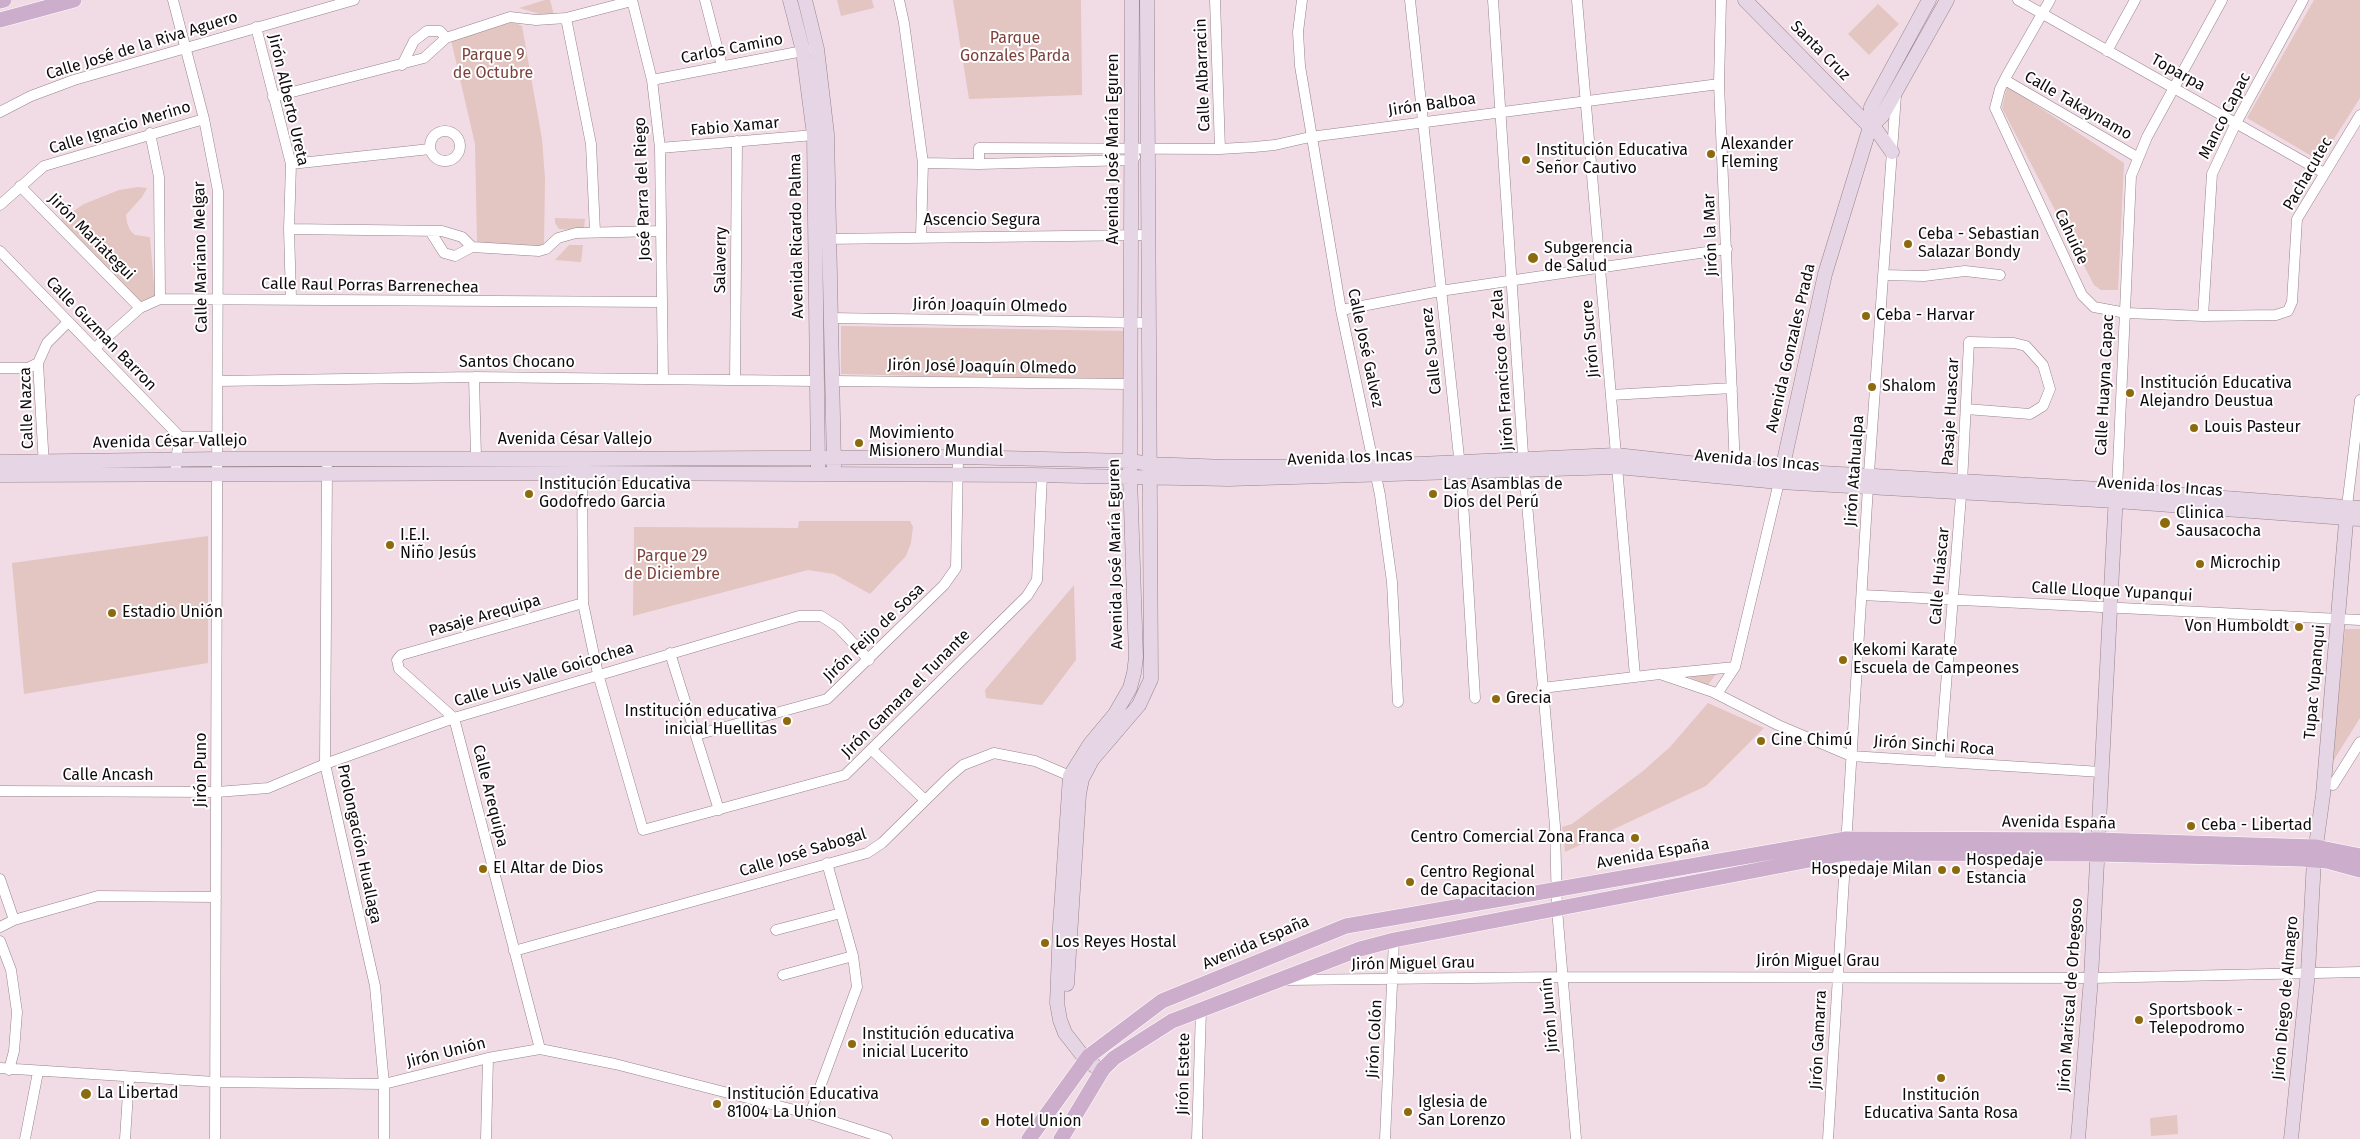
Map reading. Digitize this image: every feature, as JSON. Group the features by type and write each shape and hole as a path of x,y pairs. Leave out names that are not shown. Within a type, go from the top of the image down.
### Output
{"main road":[{"path":"0,1 4,0"},
{"path":"0,20 74,0"},
{"name":"Avenida Ricardo Palma","path":"790,0 803,50 814,135 830,318 834,474"},
{"name":"Avenida Ricardo Palma","path":"805,0 817,48 827,134 816,381 818,474"},
{"name":"Avenida José María Eguren","path":"1104,1068 1065,1033 1057,1003 1070,776 1090,744 1115,714 1130,688 1136,657 1130,476 1132,0"},
{"name":"Avenida José María Eguren","path":"1089,1056 1071,1026 1067,1015 1066,1002 1079,794 1082,779 1092,760 1129,720 1139,705 1151,679 1147,0"},
{"name":"Santa Cruz","path":"1745,0 1870,127 1877,131 1892,152"},
{"name":"Avenida Gonzales Prada","path":"1780,476 1825,274 1870,127 1871,107 1929,0"},
{"name":"Avenida Gonzales Prada","path":"1870,127 1882,116 1947,0"},
{"name":"Avenida César Vallejo","path":"0,462 44,468 176,474 327,474 817,458 958,457 1130,461 1150,471"},
{"name":"Avenida César Vallejo","path":"0,475 44,468 176,459 328,458 476,458 582,466 818,474 1130,476 1150,471"},
{"name":"Avenida los Incas","path":"1617,461 1780,476 2116,496 2353,513"},
{"name":"Avenida los Incas","path":"1150,471 1229,479 1617,461 1735,468 1780,476"},
{"name":"Calle Huayna Capac","path":"2097,847 2116,496"},
{"name":"Tupac Yupanqui","path":"2315,853 2339,619 2353,513"},
{"name":"Avenida España","path":"1029,1139 1089,1056 1162,1001 1346,926 1558,888 1846,846 2097,847 2360,856"},
{"name":"Avenida España","path":"1061,1139 1104,1068 1172,1022 1276,980 1360,949 1394,940 1557,909 1846,846"},
{"name":"Jirón Mariscal de Orbegoso","path":"2078,1139 2091,978 2097,847"},
{"name":"Avenida España","path":"2315,853 2327,861 2360,870"},
{"name":"Jirón Diego de Almagro","path":"2292,1139 2308,972 2315,853"},
{"path":"1162,1001 1159,1010 1164,1019 1172,1022"}],"street":[{"name":"Calle Mariano Melgar","path":"172,0 204,119 218,191 218,459"},
{"name":"Calle José de la Riva Aguero","path":"0,112 32,96 74,80 354,0"},
{"path":"274,97 424,58 446,38 510,17 536,20 566,18 632,0"},
{"name":"José Parra del Riego","path":"632,0 652,80 660,148 663,379"},
{"path":"705,0 722,66"},
{"path":"899,0 904,23 923,163 921,236"},
{"name":"Calle Albarracin","path":"1215,0 1220,149"},
{"name":"Calle José Galvez","path":"1302,0 1298,32 1300,66 1310,137 1341,310 1376,471 1392,582 1398,702"},
{"name":"Calle Suarez","path":"1410,0 1460,467 1475,698"},
{"name":"Jirón Francisco de Zela","path":"1493,0 1524,464 1558,888"},
{"name":"Jirón Sucre","path":"1577,0 1635,676"},
{"name":"Jirón la Mar","path":"1721,0 1719,84 1735,468"},
{"name":"Toparpa","path":"2018,0 2324,173"},
{"name":"Cahuide","path":"2050,0 2004,80 1995,108 2082,295 2094,307 2126,313 2203,316 2276,315 2288,311"},
{"path":"2107,51 2135,0"},
{"name":"Calle Huayna Capac","path":"2116,496 2132,176 2137,157 2222,0"},
{"name":"Manco Capac","path":"2203,316 2212,174 2236,123 2303,0"},
{"path":"566,18 591,144 595,232"},
{"name":"Jirón Alberto Ureta","path":"256,28 291,164 289,229 291,299"},
{"path":"402,65 414,41 428,31 440,31 446,38"},
{"name":"Carlos Camino","path":"652,80 817,48"},
{"name":"Calle Takaynamo","path":"2004,80 2137,157"},
{"name":"Jirón Balboa","path":"1131,154 1149,148 1220,149 1275,145 1310,137 1719,84"},
{"name":"Jirón Atahualpa","path":"1846,846 1896,91"},
{"name":"Pachacutec","path":"2288,311 2292,302 2297,219 2360,115"},
{"name":"Calle Ignacio Merino","path":"0,205 44,166 204,119"},
{"path":"150,134 159,177 160,299"},
{"name":"Fabio Xamar","path":"660,148 814,135"},
{"name":"Salaverry","path":"735,380 737,142"},
{"path":"979,164 980,148 1131,154"},
{"path":"291,164 430,149"},
{"path":"923,163 979,164 1131,154"},
{"name":"Jirón Mariategui","path":"20,186 140,308"},
{"path":"289,229 455,234 472,247 538,251 564,235 595,232 660,231"},
{"path":"430,232 438,246 450,256 462,253 472,247"},
{"name":"Ascencio Segura","path":"822,239 921,236 1149,235"},
{"path":"1341,310 1512,279 1600,269 1727,248"},
{"name":"Calle Guzman Barron","path":"0,251 180,437"},
{"path":"1883,275 1924,276 1965,271 2000,275"},
{"name":"Calle Raul Porras Barrenechea","path":"95,348 140,308 160,299 662,302"},
{"name":"Jirón Joaquín Olmedo","path":"830,318 1150,323"},
{"name":"Calle Nazca","path":"44,468 38,362 47,343 68,322"},
{"name":"Pasaje Huascar","path":"1962,488 1969,342 2014,343 2026,346 2043,365 2050,389 2043,406 2030,414 1966,409"},
{"path":"0,368 28,368 38,362"},
{"path":"474,377 476,458"},
{"name":"Santos Chocano","path":"218,381 474,377 816,381"},
{"name":"Jirón José Joaquín Olmedo","path":"832,381 1130,384"},
{"path":"1611,395 1732,388"},
{"path":"2353,513 2352,479 2360,400"},
{"path":"176,474 176,459 180,437 218,437"},
{"name":"Jirón Feijo de Sosa","path":"696,735 828,699 944,585 956,568 958,457"},
{"name":"Prolongación Huallaga","path":"328,458 325,764 375,986 384,1084 384,1139"},
{"name":"Jirón Puno","path":"215,1139 218,459"},
{"path":"582,466 583,603 598,674"},
{"path":"2352,479 2360,466"},
{"name":"Jirón Gamara el Tunante","path":"598,674 643,830 845,775 1027,596 1037,580 1042,476"},
{"name":"Avenida Gonzales Prada","path":"1717,694 1735,668 1780,476"},
{"name":"Calle Huáscar","path":"1940,761 1962,488"},
{"name":"Calle Lloque Yupanqui","path":"1862,595 2360,620"},
{"name":"Pasaje Arequipa","path":"454,718 399,669 397,660 401,655 583,603"},
{"name":"Calle Luis Valle Goicochea","path":"217,792 268,788 325,764 454,718 799,616 821,616 838,627 869,660"},
{"path":"670,653 719,810"},
{"path":"1660,674 1735,668"},
{"name":"Jirón Sinchi Roca","path":"1542,688 1660,674 1717,694 1778,725 1851,756 2101,772"},
{"name":"Calle Arequipa","path":"454,718 540,1049"},
{"path":"2333,786 2356,757 2360,742"},
{"path":"872,750 925,800"},
{"name":"Calle José Sabogal","path":"514,951 867,852 882,843 925,800 964,765 994,753 1035,761 1070,776"},
{"name":"Calle Ancash","path":"0,791 217,792"},
{"name":"Jirón Gamarra","path":"1828,1139 1846,846"},
{"path":"810,1114 857,987 853,956 827,863"},
{"path":"0,879 14,920"},
{"name":"Jirón Junín","path":"1558,888 1557,909 1576,1139"},
{"path":"0,927 14,920 98,896 216,897"},
{"path":"776,930 841,913"},
{"name":"Jirón Colón","path":"1385,1139 1394,940"},
{"path":"0,941 11,970 17,1012 14,1052 5,1069"},
{"path":"783,976 853,956"},
{"name":"Jirón Miguel Grau","path":"1276,980 1562,977 2091,978 2360,972"},
{"name":"Jirón Estete","path":"1197,1139 1200,1010"},
{"name":"Jirón Unión","path":"5,1069 215,1082 384,1084 488,1058 540,1049 615,1064 810,1114 887,1139"},
{"path":"486,1139 488,1058"},
{"path":"24,1139 38,1072"},
{"path":"125,1139 129,1078"}],"green space":[{"path":"550,0 554,15 550,17 519,8"},
{"path":"837,0 872,0 874,8 841,16"},
{"name":"Parque Gonzales Parda","path":"953,0 1081,0 1082,95 969,99"},
{"path":"2314,0 2360,0 2360,98 2320,161 2247,118"},
{"path":"1878,4 1899,24 1869,55 1848,34"},
{"name":"Parque 9 de Octubre","path":"513,22 522,26 542,139 545,178 544,246 538,248 477,244 475,144 451,40"},
{"path":"2007,86 2124,163 2118,290 2101,290 2094,285 2002,108"},
{"path":"138,187 147,188 142,197 126,215 127,223 135,235 150,237 155,296 137,303 60,220 84,204 119,190"},
{"path":"555,218 585,219 584,229 582,231 559,229 555,223"},
{"path":"569,245 583,245 581,262 555,260"},
{"path":"841,326 1124,331 1124,381 841,374"},
{"name":"Parque 29 de Diciembre","path":"799,521 910,521 913,527 911,543 906,556 870,594 834,574 808,570 633,616 634,527 798,528"},
{"name":"Estadio Unión","path":"208,536 208,663 24,694 12,563"},
{"path":"1074,585 1076,660 1042,705 986,698 985,690"},
{"path":"2345,629 2360,629 2360,718 2332,763"},
{"path":"1716,674 1708,685 1686,676"},
{"path":"1708,703 1764,728 1706,786 1565,852 1562,827 1572,824 1643,771 1670,747"},
{"path":"2177,1115 2178,1134 2151,1136 2150,1118"}],"place":[{"name":"Alexander Fleming","path":"1711,154"},
{"name":"Institución Educativa Señor Cautivo","path":"1526,160"},
{"name":"Ceba - Sebastian Salazar Bondy","path":"1908,244"},
{"name":"Subgerencia de Salud","path":"1533,258"},
{"name":"Ceba - Harvar","path":"1866,316"},
{"name":"Shalom","path":"1872,387"},
{"name":"Institución Educativa Alejandro Deustua","path":"2130,393"},
{"name":"Louis Pasteur","path":"2194,428"},
{"name":"Movimiento Misionero Mundial","path":"859,443"},
{"name":"Institución Educativa Godofredo Garcia","path":"529,494"},
{"name":"Las Asamblas de Dios del Perú","path":"1433,494"},
{"name":"Clinica Sausacocha","path":"2165,523"},
{"name":"I.E.I. Niño Jesús","path":"390,545"},
{"name":"Microchip","path":"2200,564"},
{"name":"Estadio Unión","path":"112,613"},
{"name":"Von Humboldt","path":"2299,627"},
{"name":"Kekomi Karate Escuela de Campeones","path":"1843,660"},
{"name":"Grecia","path":"1496,699"},
{"name":"Institución educativa inicial Huellitas","path":"787,721"},
{"name":"Cine Chimú","path":"1761,741"},
{"name":"Ceba - Libertad","path":"2191,826"},
{"name":"Centro Comercial Zona Franca","path":"1635,838"},
{"name":"El Altar de Dios","path":"483,869"},
{"name":"Hospedaje Milan","path":"1942,870"},
{"name":"Hospedaje Estancia","path":"1956,870"},
{"name":"Centro Regional de Capacitacion","path":"1410,882"},
{"name":"Los Reyes Hostal","path":"1045,943"},
{"name":"Sportsbook - Telepodromo","path":"2139,1020"},
{"name":"Institución educativa inicial Lucerito","path":"852,1044"},
{"name":"Institución Educativa Santa Rosa","path":"1941,1078"},
{"name":"La Libertad","path":"86,1094"},
{"name":"Institución Educativa 81004 La Union","path":"717,1104"},
{"name":"Iglesia de San Lorenzo","path":"1408,1112"},
{"name":"Hotel Union","path":"985,1122"}]}
